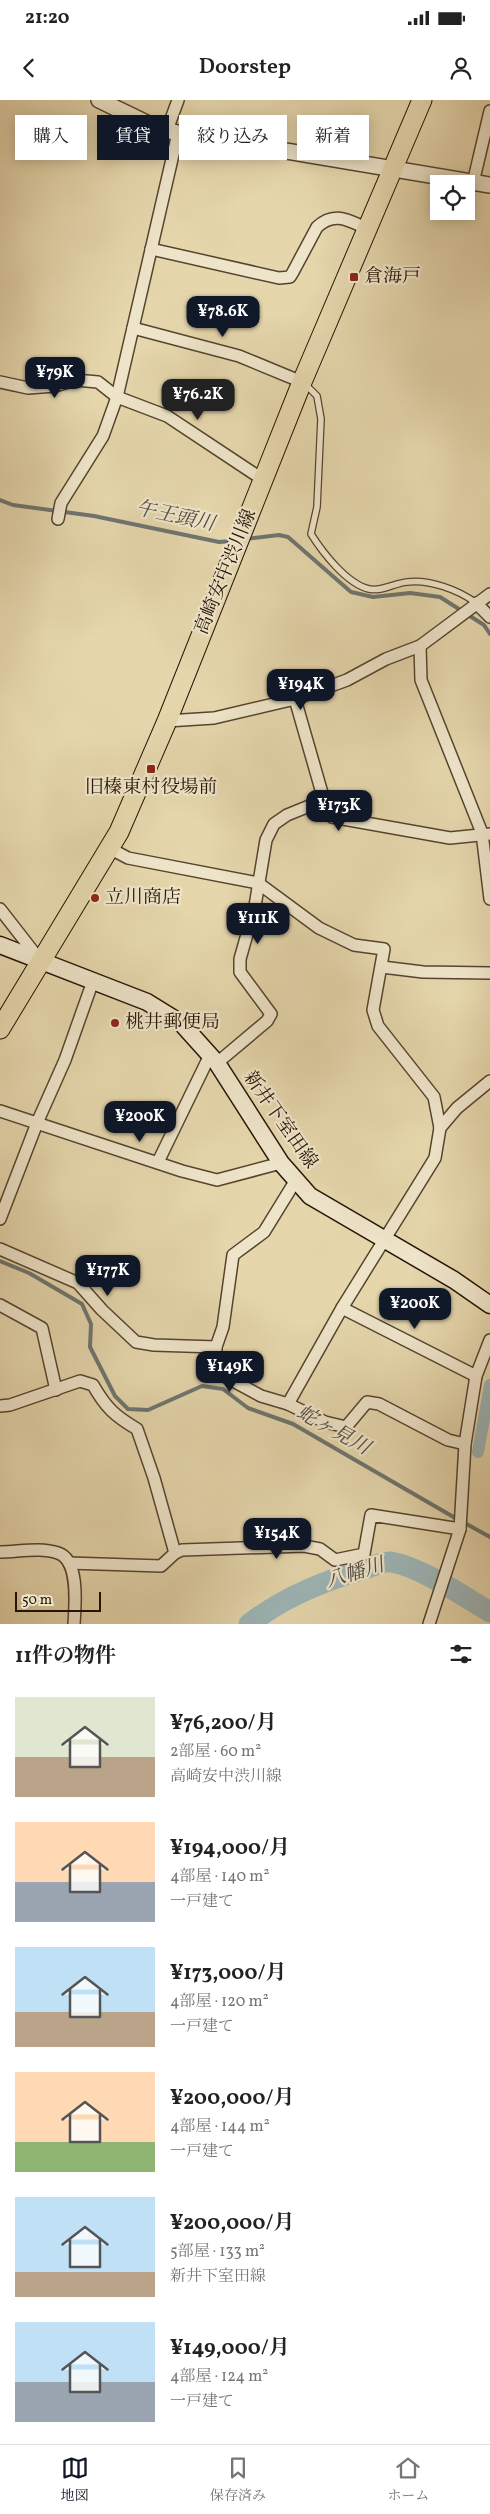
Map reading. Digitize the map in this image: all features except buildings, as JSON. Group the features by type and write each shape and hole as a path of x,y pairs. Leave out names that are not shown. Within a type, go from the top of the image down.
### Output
{"main road":[{"name":"高崎安中渋川線","path":"0,1029 119,832 167,721 302,382 422,100"},
{"name":"新井下室田線","path":"0,945 147,1002 181,1023 213,1059 281,1163 310,1196 454,1280 490,1305"}],"street":[{"path":"98,100 157,128 172,132 430,176"},
{"path":"58,519 61,503 103,436 117,397 151,249 178,100"},
{"path":"475,175 490,111"},
{"path":"475,183 490,185"},
{"path":"151,249 285,278 293,272 317,227 323,222 336,217 344,218 366,228"},
{"path":"133,328 239,356 302,382"},
{"path":"0,382 28,388 55,386 75,380 98,382 117,397 167,416 262,479"},
{"path":"167,721 214,718 295,699 347,680 386,659 420,646 490,594"},
{"path":"474,605 490,617"},
{"path":"420,646 421,680 486,833 490,899"},
{"path":"295,699 324,800 332,817 450,838 486,833"},
{"path":"158,1162 213,1059 267,1021 271,1014 240,972 240,959 266,840 274,824 287,815 324,800"},
{"path":"109,848 128,858 258,883 319,928 354,945 384,948 373,1010 378,1026 434,1097 440,1128 435,1158 342,1308 288,1404"},
{"path":"0,909 40,961"},
{"path":"382,967 423,972 490,973"},
{"path":"0,1219 37,1123 65,1060 93,981"},
{"path":"440,1128 457,1108 490,1081"},
{"path":"0,1111 217,1180 281,1163"},
{"path":"296,1180 264,1232 233,1255 223,1327 216,1346 215,1370 261,1396 288,1404 326,1422 346,1427 367,1402 379,1404 448,1440 465,1444"},
{"path":"0,1249 78,1282 102,1310 136,1342 154,1345 216,1346"},
{"path":"0,1304 42,1328 56,1390"},
{"path":"342,1308 476,1376"},
{"path":"428,1624 460,1529 465,1444 476,1376 490,1340"},
{"path":"0,1406 10,1405 80,1381 93,1385 106,1407 118,1418 137,1429 154,1478 175,1554"},
{"path":"69,1564 161,1566 182,1550 304,1546 320,1549 335,1560 356,1557 364,1554 370,1515 460,1529"},
{"path":"0,1552 40,1550 59,1553 69,1564 76,1589 74,1624"}],"lane":[{"path":"302,382 317,396 321,419 317,508 311,534 325,556 357,585 371,590 408,581 434,585 465,594 474,605"}],"waterway":[{"name":"午王頭川","path":"0,500 13,505 94,516 219,542 233,541"},
{"name":"午王頭川","path":"245,539 279,535 288,537 351,592 373,597 410,593 440,597 484,625 490,634"},
{"name":"蛇ヶ見川","path":"0,1261 29,1273 82,1304 91,1324 90,1347 115,1396 128,1409 148,1410 202,1386 223,1389 248,1408 293,1424 457,1519"},
{"path":"478,1452 490,1385"},
{"name":"蛇ヶ見川","path":"463,1522 490,1537"},
{"name":"八幡川","path":"249,1624 262,1614 304,1591 334,1579 388,1562 403,1565 428,1576 490,1612"}],"place":[{"name":"倉海戸","path":"354,277"},
{"name":"旧榛東村役場前","path":"151,769"},
{"name":"立川商店","path":"95,898"},
{"name":"桃井郵便局","path":"115,1023"}]}
